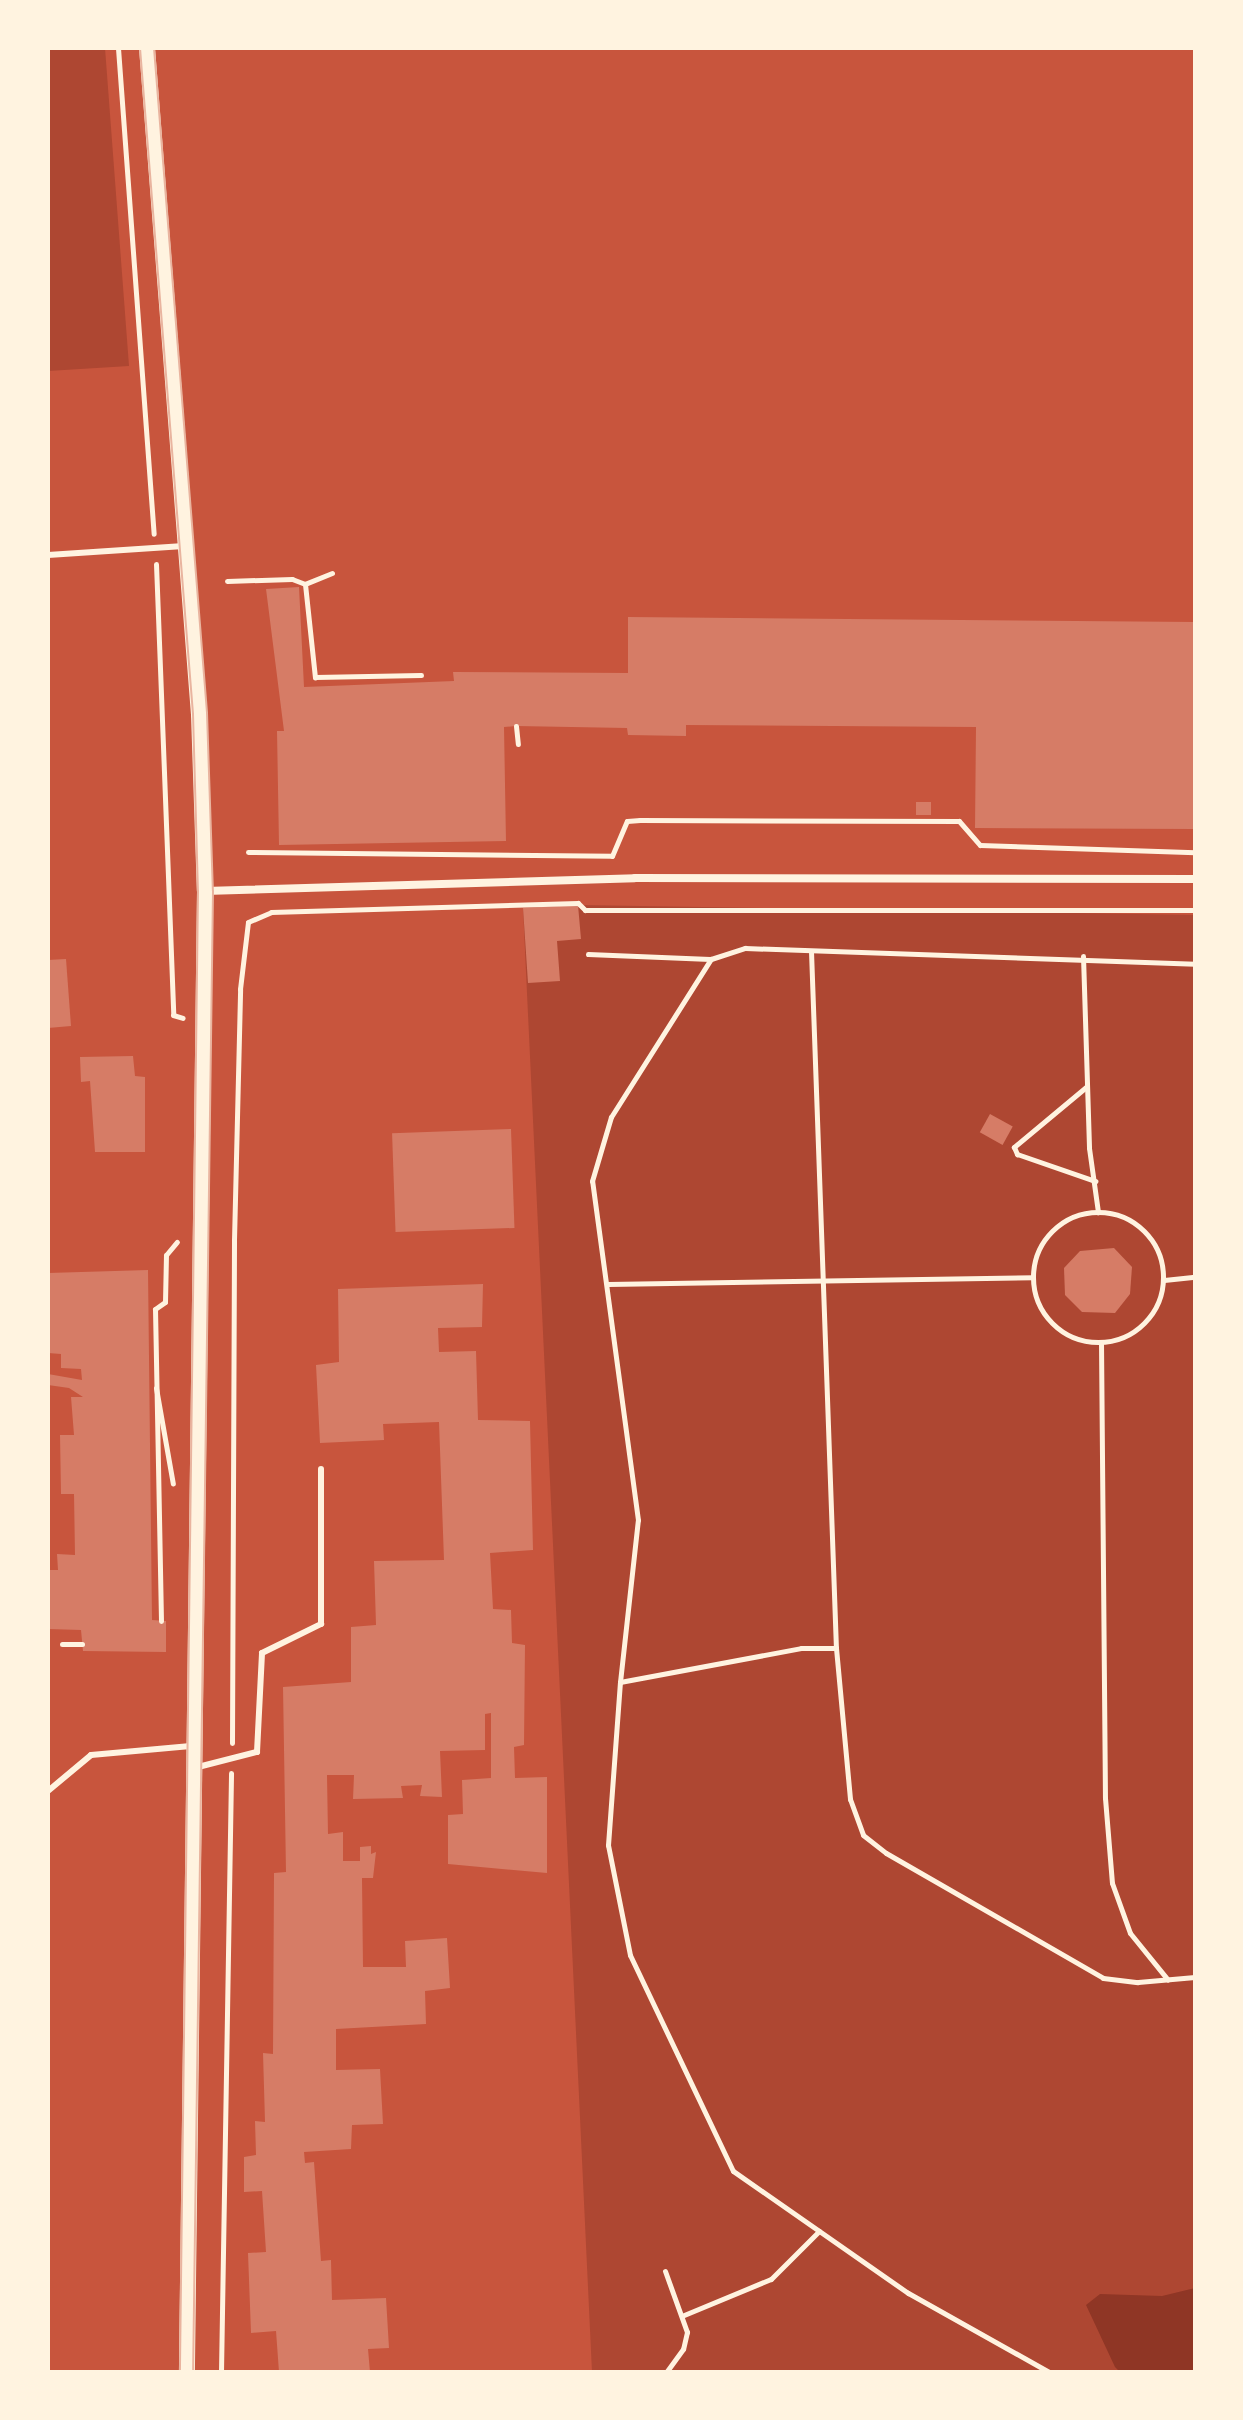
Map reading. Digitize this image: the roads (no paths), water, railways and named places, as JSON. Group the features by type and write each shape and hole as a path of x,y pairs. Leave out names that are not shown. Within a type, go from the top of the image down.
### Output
{"main road":[{"path":"147,48 199,714 205,891 187,2372"}],"street":[{"path":"205,891 635,878 1195,879"}],"lane":[{"path":"48,555 184,546"},
{"path":"195,1768 257,1752 262,1653 321,1624 321,1469"},
{"path":"48,1791 91,1755 132,1747 195,1746"}],"tram line":[{"path":"140,48 193,714 198,891 180,2372"},
{"path":"154,48 207,713 213,891 193,2372"}]}
